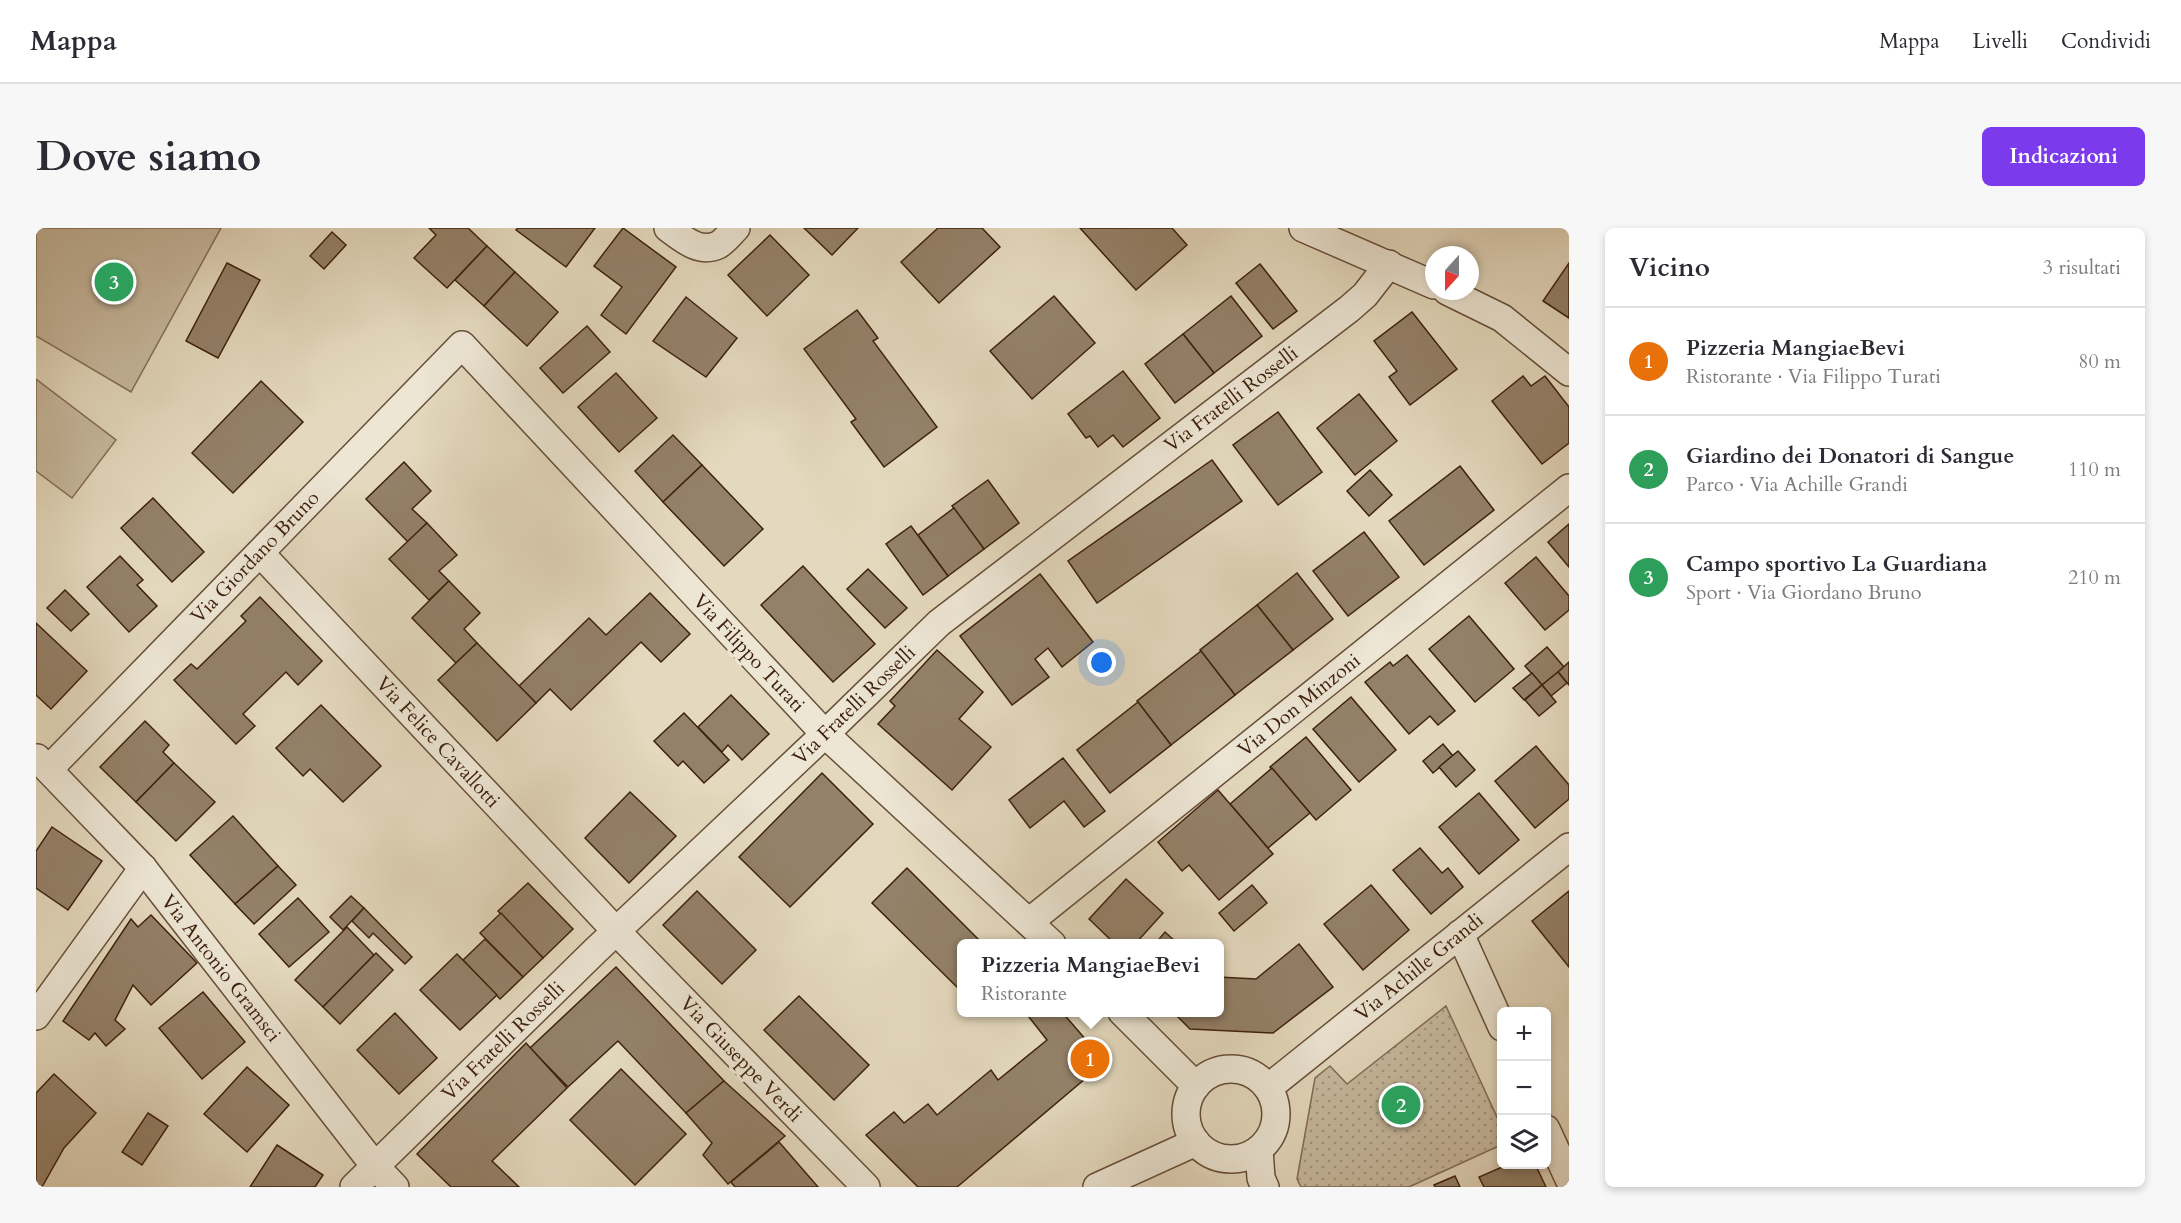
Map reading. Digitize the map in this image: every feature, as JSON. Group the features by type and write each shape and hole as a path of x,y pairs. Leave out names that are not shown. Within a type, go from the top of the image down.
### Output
{"street":[{"path":"668,228 692,245 704,248 718,245 736,228"},
{"path":"1303,228 1425,281"},
{"name":"Via Fratelli Rosselli","path":"354,1187 616,931 939,623 1349,309 1365,295 1389,264"},
{"path":"1465,300 1502,318 1569,372"},
{"name":"Via Filippo Turati","path":"462,345 825,734 1047,939"},
{"name":"Via Giordano Bruno","path":"42,763 260,553 462,345"},
{"name":"Via Don Minzoni","path":"1029,922 1569,488"},
{"name":"Via Felice Cavallotti","path":"260,553 616,931"},
{"name":"Via Antonio Gramsci","path":"42,763 143,868 374,1165 395,1187"},
{"name":"Via Achille Grandi","path":"1268,1088 1569,847"},
{"path":"36,1016 143,868"},
{"name":"Via Giuseppe Verdi","path":"616,931 866,1187"},
{"path":"1460,934 1497,1016"},
{"path":"1127,1017 1196,1086"},
{"path":"1233,1069 1246,1071 1268,1088 1277,1114 1272,1134 1259,1150 1246,1157 1232,1160 1218,1158 1196,1142 1189,1129 1186,1114 1189,1099 1196,1086 1206,1077 1219,1071 1233,1069"},
{"path":"1551,1140 1569,1179"},
{"path":"1097,1187 1196,1142"},
{"path":"1259,1150 1261,1178 1265,1187"}],"shaded area":[{"path":"36,228 221,228 131,392 36,336"},
{"path":"36,379 116,440 72,498 36,471"},
{"path":"1446,1006 1497,1117 1497,1147 1409,1187 1301,1187 1297,1179 1315,1078 1330,1066 1347,1084"}],"building":[{"path":"429,228 468,228 487,246 447,288 414,258 436,235"},
{"path":"518,228 595,228 566,267 516,230"},
{"path":"623,228 676,267 626,334 601,315 622,287 594,266"},
{"path":"804,228 858,228 832,255"},
{"path":"938,228 982,228 1000,247 939,303 901,262"},
{"path":"1080,228 1172,228 1187,245 1136,290"},
{"path":"332,232 346,245 324,269 310,256"},
{"path":"770,235 809,275 767,316 728,275"},
{"path":"487,246 515,272 484,306 455,280"},
{"path":"227,263 260,280 218,358 186,341"},
{"path":"1569,263 1569,318 1543,301"},
{"path":"1260,264 1297,311 1273,329 1236,283"},
{"path":"515,272 558,312 527,346 484,306"},
{"path":"1054,296 1095,343 1032,399 990,351"},
{"path":"1231,296 1262,336 1214,373 1183,334"},
{"path":"686,297 737,338 706,377 653,341"},
{"path":"857,310 878,338 873,341 937,427 884,467 851,422 856,419 804,349"},
{"path":"1412,312 1457,369 1410,405 1389,377 1397,371 1374,341"},
{"path":"587,326 610,352 563,393 540,368"},
{"path":"1183,334 1214,373 1175,403 1145,364"},
{"path":"1123,371 1160,418 1123,447 1113,435 1098,447 1090,436 1086,438 1068,414"},
{"path":"616,373 657,418 619,452 578,407"},
{"path":"1523,376 1531,386 1545,376 1569,407 1569,443 1542,464 1492,401"},
{"path":"261,381 303,422 233,493 192,453"},
{"path":"1359,394 1397,441 1355,475 1317,428"},
{"path":"1278,412 1322,472 1278,505 1233,445"},
{"path":"673,435 702,465 663,502 635,471"},
{"path":"1212,460 1242,501 1097,603 1068,561"},
{"path":"404,462 431,491 412,509 427,523 408,542 366,499"},
{"path":"702,465 763,529 724,566 663,502"},
{"path":"1460,466 1494,510 1424,565 1389,521"},
{"path":"1370,470 1392,495 1369,516 1347,491"},
{"path":"988,480 1019,523 984,549 952,506"},
{"path":"153,498 204,552 172,582 121,528"},
{"path":"954,508 984,549 948,576 918,535"},
{"path":"427,523 457,555 439,571 449,581 429,600 389,559"},
{"path":"1569,524 1569,567 1548,542"},
{"path":"911,526 948,576 923,595 886,544"},
{"path":"1364,532 1399,577 1348,616 1313,571"},
{"path":"120,556 143,580 137,585 157,606 129,632 87,587"},
{"path":"1536,557 1569,596 1569,610 1545,630 1505,583"},
{"path":"803,566 875,644 833,682 761,605"},
{"path":"868,569 907,608 885,628 847,589"},
{"path":"1297,573 1333,619 1293,650 1257,605"},
{"path":"1040,574 1093,642 1062,667 1048,648 1035,659 1049,677 1012,705 960,636"},
{"path":"449,581 480,613 464,629 477,643 456,663 412,618"},
{"path":"65,590 89,614 71,631 47,608"},
{"path":"650,593 690,634 661,662 641,642 571,710 550,689 536,703 519,686 589,618 606,635"},
{"path":"260,597 322,661 298,685 286,672 243,714 255,726 236,744 174,680 191,664 197,669 246,621 241,616"},
{"path":"1257,605 1293,650 1235,695 1200,650"},
{"path":"1469,616 1514,669 1475,702 1429,649"},
{"path":"36,623 87,671 51,709 36,695"},
{"path":"477,643 536,703 497,741 438,680"},
{"path":"1547,647 1564,667 1542,685 1525,666"},
{"path":"937,650 983,692 959,719 991,747 952,790 878,724 895,706 890,701"},
{"path":"1201,651 1235,695 1171,745 1137,701"},
{"path":"1407,655 1455,711 1438,725 1430,716 1409,734 1365,682 1390,662 1393,666"},
{"path":"1569,662 1569,685 1558,672"},
{"path":"1558,672 1567,683 1551,696 1542,685"},
{"path":"1532,673 1542,685 1524,700 1513,688"},
{"path":"1542,685 1556,702 1539,716 1525,700"},
{"path":"731,695 769,734 742,760 728,745 722,752 698,727"},
{"path":"1351,697 1396,750 1359,782 1313,729"},
{"path":"1138,702 1171,745 1110,793 1077,750"},
{"path":"321,705 381,766 343,802 310,769 303,776 276,748"},
{"path":"684,713 729,760 704,783 683,761 678,766 654,741"},
{"path":"145,721 169,745 163,752 174,763 136,802 100,767"},
{"path":"1306,737 1351,790 1316,820 1270,767"},
{"path":"1443,744 1453,756 1433,773 1423,761"},
{"path":"1536,746 1569,785 1569,799 1535,828 1495,781"},
{"path":"1458,751 1475,770 1456,787 1439,767"},
{"path":"1063,758 1105,811 1084,827 1064,801 1030,828 1009,800"},
{"path":"174,763 215,802 176,841 136,802"},
{"path":"1272,768 1310,813 1268,848 1230,804"},
{"path":"822,773 873,824 790,907 739,857"},
{"path":"1218,790 1273,854 1219,900 1189,865 1182,871 1158,842"},
{"path":"630,792 676,836 629,883 585,838"},
{"path":"1479,793 1519,840 1479,874 1439,827"},
{"path":"233,816 278,866 235,904 190,855"},
{"path":"52,827 102,861 68,910 36,888 36,851"},
{"path":"1420,848 1442,873 1448,868 1463,887 1431,914 1393,870"},
{"path":"278,866 296,885 254,924 235,904"},
{"path":"907,868 978,939 957,939 957,987 872,903"},
{"path":"1126,879 1163,913 1140,939 1110,939 1089,919"},
{"path":"528,883 573,929 543,958 498,911"},
{"path":"1252,885 1267,903 1234,931 1219,913"},
{"path":"1371,885 1409,930 1363,970 1324,924"},
{"path":"697,891 756,950 722,984 663,925"},
{"path":"1569,891 1569,967 1532,921"},
{"path":"351,896 364,908 343,930 330,917"},
{"path":"298,898 329,932 289,967 259,934"},
{"path":"364,908 412,957 405,964 373,933 369,938 352,921"},
{"path":"501,913 543,958 523,977 480,933"},
{"path":"151,915 197,963 151,1005 133,985 115,1020 125,1029 106,1046 95,1033 89,1040 63,1021 131,919 138,927"},
{"path":"347,927 374,955 323,1007 295,980"},
{"path":"1165,932 1173,939 1159,939"},
{"path":"485,939 523,977 500,999 463,960"},
{"path":"1299,944 1333,987 1273,1033 1190,1029 1178,1017 1224,1017 1224,977 1256,979"},
{"path":"376,953 393,970 340,1024 323,1007"},
{"path":"457,954 497,995 460,1030 420,990"},
{"path":"616,967 724,1081 686,1113 618,1041 568,1087 530,1048"},
{"path":"203,992 245,1042 202,1079 159,1028"},
{"path":"799,996 869,1065 834,1100 764,1030"},
{"path":"395,1013 437,1058 399,1094 357,1050"},
{"path":"1029,1017 1066,1017 1105,1062 957,1187 918,1187 866,1135 894,1112 904,1123 928,1104 937,1115 991,1070 998,1080 1047,1040"},
{"path":"526,1043 567,1088 492,1161 519,1187 451,1187 417,1154"},
{"path":"247,1067 289,1105 247,1152 204,1114"},
{"path":"621,1069 686,1134 635,1185 570,1120"},
{"path":"54,1074 96,1113 64,1148 42,1187 36,1187 36,1093"},
{"path":"724,1081 785,1136 728,1184 703,1155 712,1143 686,1113"},
{"path":"148,1113 168,1126 142,1165 122,1152"},
{"path":"779,1142 818,1187 735,1187 731,1182"},
{"path":"277,1145 323,1175 315,1187 250,1187"},
{"path":"1497,1169 1537,1169 1546,1187 1484,1187 1479,1177"},
{"path":"1455,1176 1460,1187 1435,1187 1434,1185"}],"place":[{"name":"Campo sportivo La Guardiana","path":"114,282"},
{"name":"Pizzeria MangiaeBevi","path":"1090,1059"},
{"name":"Giardino dei Donatori di Sangue","path":"1401,1105"}]}
